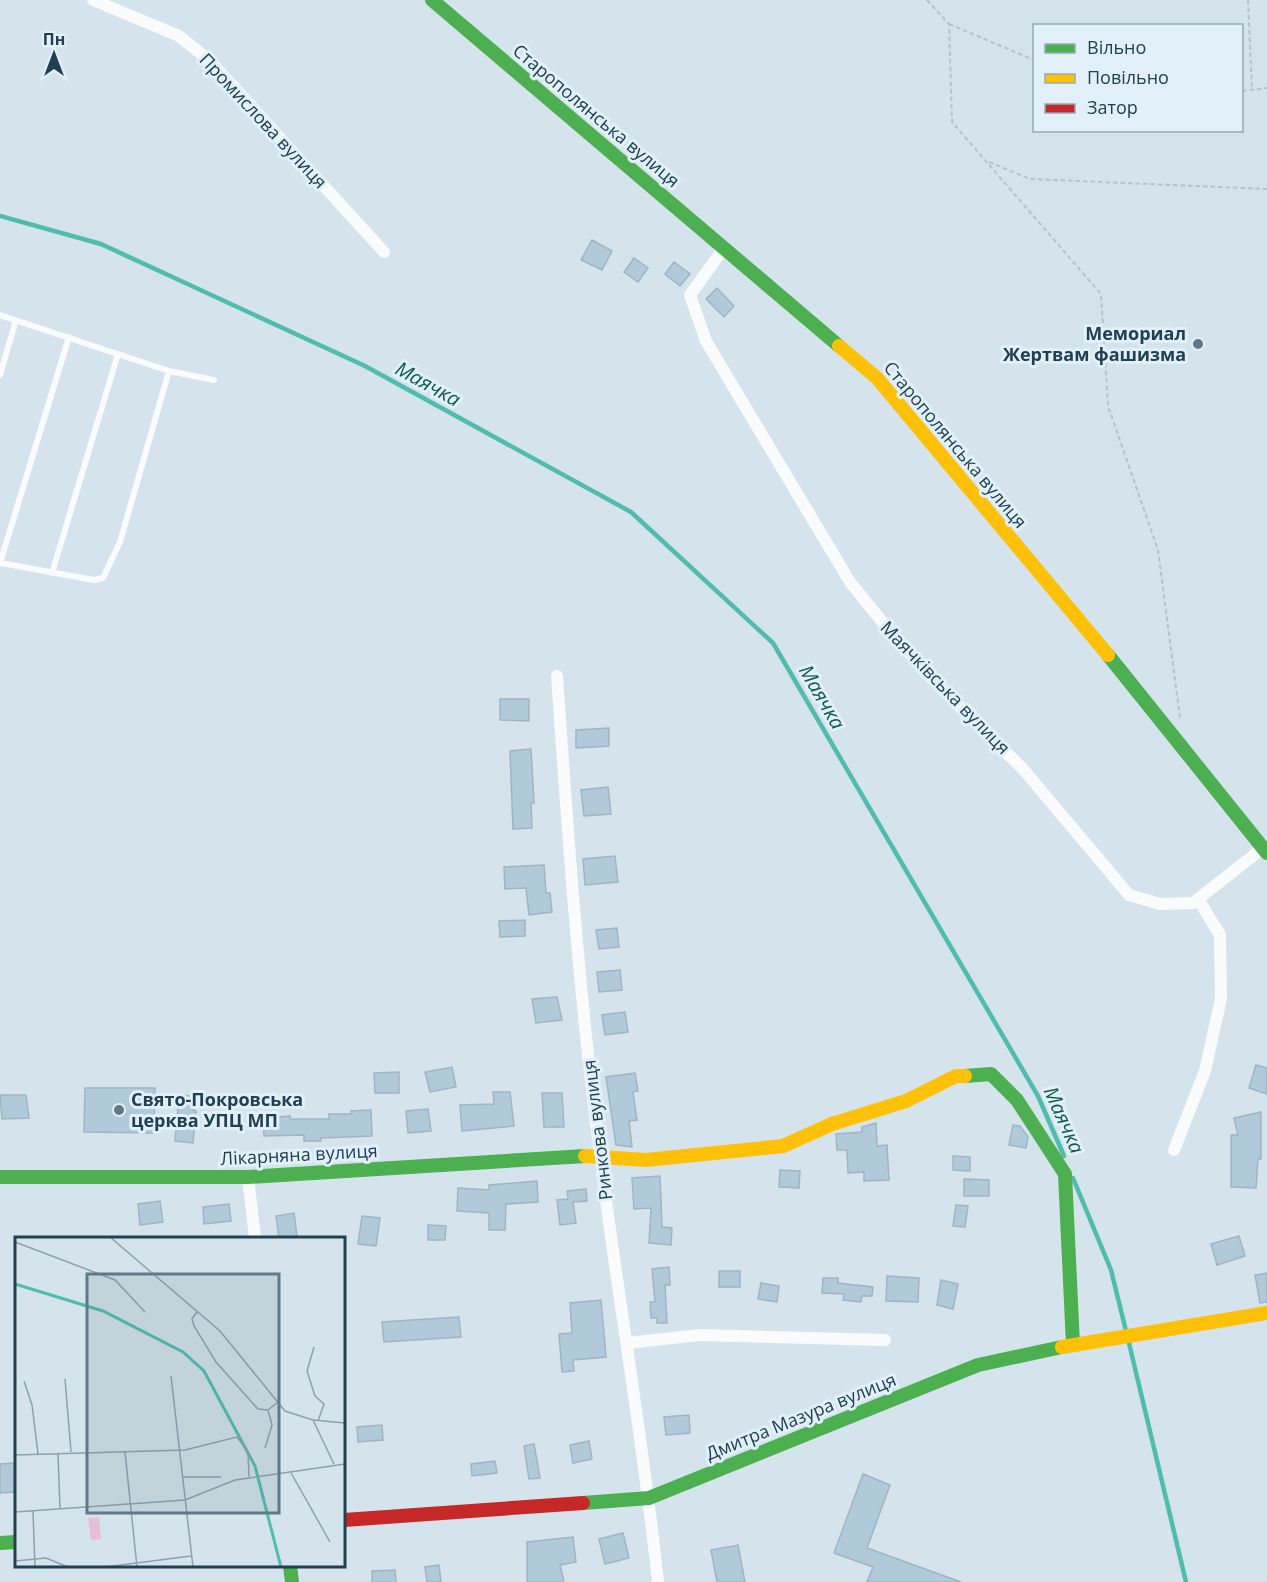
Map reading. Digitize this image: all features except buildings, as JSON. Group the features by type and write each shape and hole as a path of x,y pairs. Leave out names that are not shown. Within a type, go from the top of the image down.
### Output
{"street":[{"name":"Промислова вулиця","path":"93,0 179,36 210,61 384,252"},
{"name":"Старополянська вулиця","path":"432,0 877,378 1101,647 1265,850"},
{"name":"Маячківська вулиця","path":"724,248 690,295 706,340 850,582 930,677 1031,778 1129,895 1160,904 1193,903 1198,899"},
{"name":"Ринкова вулиця","path":"557,676 574,910 600,1155 628,1343 658,1582"},
{"path":"1174,1150 1205,1071 1221,999 1220,935 1198,899 1265,850"},
{"name":"Лікарняна вулиця","path":"0,1177 248,1177 600,1155 646,1160 783,1146 832,1124 906,1101 956,1076 991,1074 1017,1100 1065,1174 1073,1345"},
{"path":"248,1177 255,1237"},
{"name":"Дмитра Мазура вулиця","path":"345,1520 649,1498 978,1365 1073,1345 1267,1313"},
{"path":"628,1343 699,1335 885,1340"},
{"path":"0,1543 15,1542"},
{"path":"290,1567 292,1582"}],"lane":[{"path":"0,315 169,371 214,380"},
{"path":"0,375 16,320"},
{"path":"69,337 0,562 94,580 103,578 120,542 169,371"},
{"path":"52,573 118,354"}],"path":[{"path":"927,0 949,24 1033,59"},
{"path":"1248,0 1252,90"},
{"path":"949,24 952,122 1101,294 1108,406 1158,550 1182,727"},
{"path":"1243,91 1267,88"},
{"path":"986,161 1030,179 1267,189"}],"waterway":[{"name":"Маячка","path":"0,216 101,244 365,366 631,512 773,643 1038,1096 1064,1156"},
{"name":"Маячка","path":"1073,1178 1111,1270 1126,1331"},
{"name":"Маячка","path":"1128,1339 1186,1582"}],"traffic: fast":[{"path":"432,0 839,346"},
{"path":"1108,655 1267,853"},
{"path":"965,1076 991,1074 1017,1100 1065,1174 1073,1345"},
{"path":"0,1177 248,1177 585,1156"},
{"path":"583,1503 649,1498 978,1365 1062,1347"},
{"path":"0,1543 15,1542"},
{"path":"290,1567 292,1582"}],"traffic: slow":[{"path":"839,346 877,378 1108,655"},
{"path":"585,1156 646,1160 783,1146 832,1124 906,1101 956,1076 965,1076"},
{"path":"1062,1347 1267,1313"}],"traffic: jam":[{"path":"345,1520 583,1503"}],"place":[{"name":"Мемориал Жертвам фашизма","path":"1198,344"},
{"name":"Свято-Покровська церква УПЦ МП","path":"119,1110"}]}
